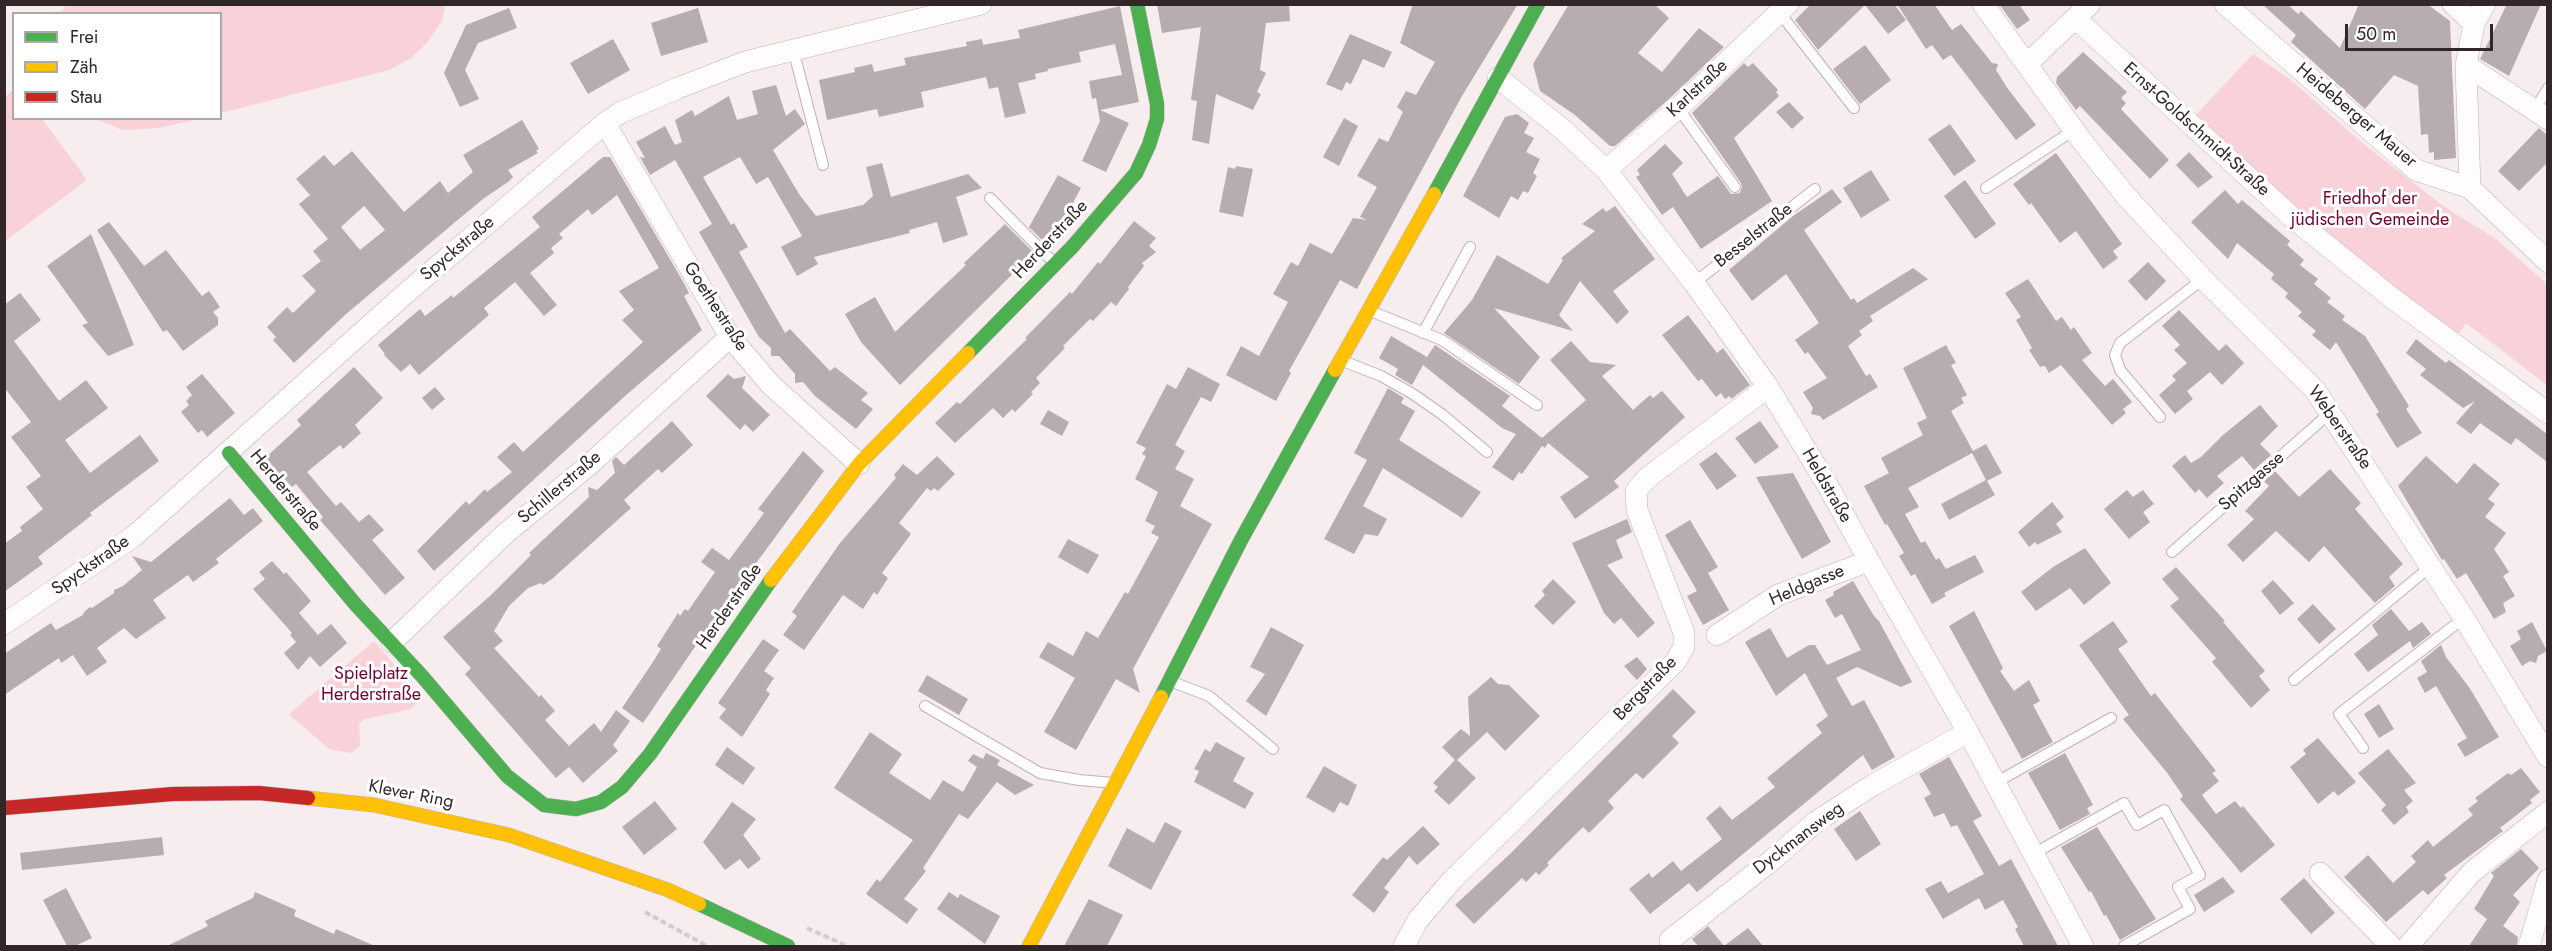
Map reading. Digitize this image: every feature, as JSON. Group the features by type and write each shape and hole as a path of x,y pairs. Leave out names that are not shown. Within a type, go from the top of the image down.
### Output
{"street":[{"name":"Spyckstraße","path":"4,624 133,537 405,294 605,123 620,113 745,62 981,4"},
{"name":"Herderstraße","path":"229,453 356,605 392,642 507,776 543,805 576,809 601,802 622,787 650,754 795,546 860,464 1055,264 1136,173 1149,145 1157,119 1157,104 1137,4"},
{"path":"1029,946 1117,783 1240,540 1460,149 1538,4"},
{"name":"Weberstraße","path":"1983,4 2074,130 2125,195 2203,279 2315,390 2464,618 2547,757"},
{"name":"Heideberger Mauer","path":"2225,4 2416,170 2470,188 2547,262"},
{"path":"2453,4 2474,24"},
{"path":"2470,188 2466,65 2474,24 2485,4"},
{"name":"Karlstraße","path":"1606,170 1678,108 1783,8"},
{"path":"2027,64 2083,12"},
{"name":"Ernst-Goldschmidt-Straße","path":"2083,12 2294,219 2392,298 2547,413"},
{"path":"2466,65 2541,115"},
{"name":"Heldstraße","path":"1498,78 1562,129 1606,170 1694,283 1768,387 1828,486 1968,732 2083,946"},
{"name":"Goethestraße","path":"605,123 730,338 771,385 860,464"},
{"name":"Schillerstraße","path":"392,642 506,533 589,465 730,338"},
{"name":"Bergstraße","path":"1404,946 1418,920 1453,879 1676,661 1684,647 1684,633 1637,510 1636,491 1647,478 1768,387"},
{"name":"Heldgasse","path":"1717,635 1778,595 1869,561"},
{"name":"Dyckmansweg","path":"1670,940 1772,860 1817,821 1873,785 1968,732"},
{"name":"Klever Ring","path":"4,808 173,794 259,793 374,805 441,818 531,842 668,890 788,946"},
{"path":"2408,946 2472,872 2547,812"},
{"path":"2320,873 2391,946"},
{"path":"2529,946 2547,880"},
{"path":"1036,946 1045,917"}],"lane":[{"path":"1783,8 1854,108"},
{"path":"793,49 824,165"},
{"path":"2541,115 2547,88"},
{"path":"1678,108 1735,187"},
{"path":"1986,188 2074,130"},
{"name":"Besselstraße","path":"1694,283 1815,189"},
{"path":"990,198 1055,264"},
{"path":"1423,333 1470,247"},
{"path":"2160,417 2120,370 2115,355 2120,343 2203,279"},
{"path":"1368,310 1442,340 1537,405"},
{"path":"1340,360 1381,376 1413,394 1443,415 1487,452"},
{"name":"Spitzgasse","path":"2172,552 2331,412"},
{"path":"2294,680 2431,566"},
{"path":"2363,748 2339,714 2464,618"},
{"path":"1170,681 1209,696 1273,749"},
{"path":"925,706 1040,773 1068,779 1117,783"},
{"path":"1995,783 2111,718"},
{"path":"2033,854 2124,802 2137,825 2164,810 2200,874 2178,887 2190,909 2124,946"}],"path":[{"path":"637,907 707,946"}],"green space":[{"path":"66,4 445,5 442,21 427,43 411,58 389,70 222,113 222,12 62,12"},
{"name":"Friedhof der jüdischen Gemeinde","path":"2253,54 2291,80 2360,141 2443,206 2496,239 2547,284 2547,385 2466,323 2456,337 2375,278 2193,118"},
{"path":"12,91 12,120 43,120 87,180 5,241 5,97"},
{"path":"98,120 194,120 159,128 123,130"},
{"name":"Spielplatz Herderstraße","path":"374,641 424,699 408,710 365,719 359,723 360,746 351,753 329,749 289,714"}],"building":[{"path":"1157,4 1289,4 1290,21 1266,23 1260,70 1266,73 1257,92 1261,94 1253,110 1216,94 1209,144 1192,140 1197,101 1191,100 1201,27 1162,33"},
{"path":"1413,4 1518,4 1462,96 1357,289 1340,280 1289,371 1291,373 1276,401 1226,375 1241,346 1259,356 1288,302 1273,294 1291,262 1298,266 1310,243 1332,254 1353,218 1367,220 1360,217 1377,187 1357,176 1379,138 1388,142 1403,112 1397,107 1406,91 1416,95 1435,62 1400,43"},
{"path":"1569,4 1654,4 1669,18 1638,53 1662,72 1699,28 1724,47 1615,146 1610,146 1575,115 1540,91 1533,64"},
{"path":"1811,4 1894,4 1906,20 1888,34 1865,5 1818,50 1795,20"},
{"path":"1897,4 1934,4 1952,30 1961,24 1992,63 1998,64 1996,70 2036,125 2016,140 1951,55 1943,60 1932,45 1926,49"},
{"path":"1999,4 2019,4 2030,20 2017,29"},
{"path":"2262,4 2287,4 2298,14 2301,11 2340,48 2359,4 2427,4 2450,21 2456,158 2434,160 2434,152 2429,153 2428,134 2421,135 2418,86 2394,75 2365,109 2291,42 2296,35"},
{"path":"2507,4 2541,4 2509,76 2480,59"},
{"path":"1120,6 1139,102 1100,110 1129,123 1106,172 1082,161 1100,121 1096,98 1092,99 1089,81 1122,75 1115,44 1079,52 1081,62 1048,69 1048,71 1035,74 1036,79 1018,83 1026,113 1005,118 998,87 989,89 986,77 921,92 924,107 879,117 877,109 827,120 819,80 855,72 854,68 872,64 874,72 906,65 904,58 967,46 966,42 982,39 983,45 1020,38 1018,30"},
{"path":"509,8 517,28 478,43 465,70 479,99 460,107 444,73 466,25"},
{"path":"698,8 708,42 661,56 651,23"},
{"path":"1350,34 1392,52 1384,68 1363,59 1351,84 1346,82 1342,91 1326,84"},
{"path":"613,39 630,70 588,94 570,63"},
{"path":"1865,45 1891,80 1860,104 1833,69"},
{"path":"2083,52 2127,92 2121,98 2126,103 2121,109 2169,160 2150,179 2080,106 2076,110 2056,83 2057,77"},
{"path":"1744,63 1748,67 1753,63 1778,90 1776,92 1779,96 1734,138 1772,201 1701,249 1673,207 1662,215 1636,177 1640,175 1637,170 1665,144 1683,163 1672,174 1687,197 1718,176 1731,194 1740,193 1741,183 1692,113"},
{"path":"776,85 786,116 795,109 805,124 773,150 799,194 816,216 863,205 873,196 866,167 882,163 891,197 968,174 982,188 956,197 968,235 943,243 937,222 909,230 910,233 814,257 818,264 797,276 781,247 802,236 768,177 756,184 740,157 703,177 731,225 734,223 748,247 739,252 785,333 790,329 830,371 835,367 868,393 861,400 873,409 856,429 815,396 803,382 795,383 795,374 779,356 771,356 771,348 759,337 699,232 712,224 675,160 650,175 640,157 645,158 636,142 665,126 675,145 682,142 675,120 692,110 695,116 729,96 737,120 758,114 752,91"},
{"path":"1789,102 1804,118 1792,129 1776,112"},
{"path":"1517,114 1529,123 1524,133 1534,138 1526,152 1540,159 1533,173 1537,176 1528,193 1523,191 1518,200 1511,196 1499,218 1463,196 1505,117"},
{"path":"1344,118 1358,126 1339,166 1323,157"},
{"path":"522,120 539,149 536,150 538,153 508,170 513,177 508,182 483,199 345,315 294,363 273,340 276,337 267,327 287,307 293,313 316,291 302,276 321,261 313,251 328,239 299,204 310,195 296,179 324,155 334,166 352,151 404,212 440,181 448,193 473,172 463,155","holes":["364,206 385,230 360,250 341,227"]},
{"path":"1950,124 1976,161 1954,176 1928,139"},
{"path":"2539,128 2547,135 2547,163 2519,191 2498,171"},
{"path":"2189,152 2213,177 2198,188 2176,165"},
{"path":"2056,153 2122,244 2113,251 2118,258 2103,269 2076,231 2060,243 2031,203 2029,205 2013,184"},
{"path":"603,157 610,157 681,278 689,293 684,296 702,330 625,396 434,571 417,551 466,501 469,505 485,489 487,492 512,472 497,457 514,442 523,452 643,342 622,320 634,310 619,291 659,268 617,195 592,215 588,209 559,234 563,238 551,248 554,253 530,273 557,305 544,316 515,282 484,308 489,315 419,375 410,364 401,372 384,355 378,345 420,309 425,316 452,295 453,298 540,227 532,217"},
{"path":"1236,166 1253,169 1243,217 1219,212 1228,167 1235,169"},
{"path":"1871,170 1890,200 1861,218 1843,188"},
{"path":"1058,175 1081,188 1057,232 1045,243 1029,227"},
{"path":"1965,180 1996,224 1975,239 1944,196"},
{"path":"1832,189 1842,202 1804,230 1851,300 1854,298 1857,303 1913,268 1928,279 1870,316 1873,321 1859,331 1862,335 1848,346 1866,376 1870,374 1878,387 1823,420 1820,416 1811,414 1813,408 1803,392 1827,378 1808,352 1805,354 1795,340 1819,323 1786,274 1752,301 1729,270 1793,216"},
{"path":"2225,190 2238,204 2242,200 2290,241 2287,245 2304,260 2300,265 2318,279 2314,284 2331,298 2327,302 2345,316 2342,320 2365,336 2409,406 2406,409 2422,433 2397,448 2376,414 2379,412 2336,342 2330,350 2312,335 2316,331 2298,316 2302,312 2285,297 2288,293 2271,279 2274,274 2237,243 2228,259 2191,222"},
{"path":"1615,206 1655,259 1613,291 1629,312 1617,324 1580,281 1559,315 1573,331 1494,308 1540,357 1519,384 1444,333 1472,300 1497,255 1548,284 1563,260 1561,258 1595,231 1582,224 1603,208 1606,212"},
{"path":"1134,221 1156,238 1149,246 1156,252 1142,263 1144,266 1116,306 1111,302 1093,321 1090,319 1063,346 1065,348 1036,378 1040,383 1031,392 1033,394 1015,412 1012,409 1003,418 993,408 955,443 935,423 957,402 960,404 1027,339 1025,338 1070,292 1072,294 1098,262 1100,264"},
{"path":"109,222 144,266 166,250 202,296 209,291 220,307 213,312 218,318 218,325 183,351 167,330 163,332 97,230"},
{"path":"1005,224 1034,253 900,385 861,342 845,314 875,297 895,332 966,265 964,263"},
{"path":"91,234 134,345 108,356 82,325 88,323 47,266"},
{"path":"2148,262 2166,281 2146,301 2128,281"},
{"path":"2028,279 2056,321 2062,317 2071,330 2074,327 2092,353 2082,360 2105,386 2113,379 2132,402 2123,409 2126,413 2112,425 2061,365 2049,373 2045,366 2040,367 2029,350 2032,348 2016,320 2021,317 2005,293"},
{"path":"20,293 41,320 14,341 59,401 86,380 108,408 65,440 90,473 140,435 159,461 90,513 92,515 38,557 43,564 4,592 4,544 22,531 20,527 43,509 26,487 41,476 11,437 31,422 4,387 4,305"},
{"path":"2179,310 2219,351 2226,344 2244,363 2222,385 2210,372 2187,391 2193,399 2175,414 2159,395 2176,380 2172,376 2187,363 2174,350 2180,345 2162,326"},
{"path":"1688,315 1717,353 1723,348 1750,385 1731,399 1730,396 1725,399 1721,393 1716,397 1702,379 1698,381 1662,335"},
{"path":"1391,336 1427,357 1435,345 1438,347 1510,396 1502,406 1542,438 1586,400 1550,360 1571,341 1590,362 1616,365 1602,376 1633,410 1650,395 1653,398 1662,391 1685,417 1614,481 1619,487 1575,519 1560,497 1589,477 1548,443 1545,448 1542,446 1522,474 1519,472 1513,481 1492,467 1516,434 1502,428 1423,365 1412,385 1395,375 1398,369 1379,358"},
{"path":"2416,339 2446,363 2449,360 2547,434 2547,462 2516,438 2511,445 2480,423 2471,434 2456,423 2475,401 2463,408 2420,375 2426,369 2406,353"},
{"path":"1946,345 1956,363 1951,365 1967,395 1961,398 1964,403 1951,411 1973,451 1986,444 2002,473 1987,481 1995,495 1949,520 1941,504 1986,480 1972,453 1908,488 1919,507 1905,514 1921,543 1925,541 1936,560 1939,558 1946,569 1975,555 1984,572 1944,593 1946,596 1932,604 1915,574 1911,576 1899,556 1904,553 1887,524 1885,525 1864,486 1889,473 1881,458 1923,435 1917,423 1927,418 1903,368"},
{"path":"354,367 383,398 355,425 361,433 343,449 340,445 307,472 336,506 341,502 359,522 369,514 384,530 372,540 405,578 385,595 320,520 323,517 296,484 292,487 265,458 301,425 297,420"},
{"path":"1188,367 1220,384 1211,402 1201,397 1175,445 1185,451 1175,469 1194,479 1180,506 1212,524 1133,669 1140,693 1116,679 1076,750 1044,732 1075,678 1039,657 1048,642 1073,656 1086,631 1098,638 1125,592 1128,594 1159,537 1151,533 1155,526 1145,521 1158,492 1135,479 1146,456 1142,454 1146,448 1136,443 1167,384 1176,389"},
{"path":"202,374 235,413 207,437 202,430 198,433 181,412 189,405 186,401 192,395 186,387"},
{"path":"728,374 734,379 746,376 742,388 770,415 753,432 745,424 740,430 706,396"},
{"path":"435,387 445,399 432,410 422,398"},
{"path":"1388,388 1404,398 1401,403 1415,411 1399,440 1481,492 1462,518 1383,468 1363,506 1387,519 1378,536 1365,534 1354,554 1324,539 1367,460 1354,453"},
{"path":"2260,405 2278,426 2260,444 2271,455 2254,470 2242,456 2217,476 2224,483 2207,498 2199,489 2195,493 2172,466 2185,455 2191,463 2201,457 2223,435"},
{"path":"1048,410 1069,422 1062,436 1040,424"},
{"path":"672,421 693,445 662,473 658,469 624,500 631,508 552,579 543,585 541,583 528,588 509,606 494,631 503,641 494,648 555,711 545,720 569,746 594,723 601,732 616,710 630,721 613,745 618,751 583,783 569,767 556,778 465,674 471,668 443,637 491,595 531,555 529,553 589,497 588,487 597,490 615,473 612,461 616,457 624,465"},
{"path":"1760,421 1779,447 1755,464 1735,438"},
{"path":"803,451 824,471 703,635 643,723 622,708 661,649 657,646 678,613 680,616 685,609 688,611 715,572 701,562 712,548 729,560 764,513 758,509"},
{"path":"1716,452 1737,476 1717,490 1699,464"},
{"path":"937,456 955,474 938,491 934,488 931,491 927,488 899,523 911,534 882,573 888,578 877,595 874,592 863,609 843,595 804,650 783,635 797,616 792,612 840,543 896,478 894,475 903,464 917,475"},
{"path":"2426,456 2457,484 2474,463 2500,484 2488,499 2495,504 2485,517 2506,533 2494,549 2509,572 2503,576 2515,596 2503,603 2506,612 2494,619 2466,573 2457,579 2444,559 2442,560 2398,486"},
{"path":"2330,469 2361,503 2355,509 2403,564 2389,577 2395,586 2375,603 2324,546 2309,562 2276,531 2243,562 2227,545 2254,519 2245,511 2269,486 2264,481 2275,471 2299,497"},
{"path":"1793,473 1831,542 1802,559 1756,477"},
{"path":"2127,490 2133,497 2143,490 2154,504 2143,512 2150,522 2129,539 2104,509"},
{"path":"230,498 244,515 253,508 263,521 216,559 219,563 193,582 188,575 153,600 166,618 136,639 124,628 97,648 107,662 87,676 73,655 61,663 59,658 4,695 4,654 51,623 56,630 83,615 90,607 92,608 114,593 114,590 123,586 142,570 132,556 151,562"},
{"path":"2052,502 2064,517 2056,524 2062,532 2037,545 2035,542 2029,547 2018,532"},
{"path":"1627,519 1632,532 1616,540 1623,558 1607,565 1655,623 1638,638 1621,618 1614,624 1604,613 1572,543"},
{"path":"1690,520 1718,567 1708,573 1729,610 1703,625 1687,596 1697,591 1665,535"},
{"path":"1068,539 1099,555 1088,574 1058,557"},
{"path":"2085,548 2111,583 2084,605 2070,588 2036,611 2021,592 2053,567"},
{"path":"272,561 284,574 286,572 311,601 299,613 318,635 331,624 347,643 320,667 310,656 298,670 284,653 296,642 290,635 292,633 253,589 265,579 259,572"},
{"path":"2176,567 2225,621 2223,622 2265,671 2259,676 2270,690 2251,708 2212,662 2216,658 2170,606 2179,599 2162,579"},
{"path":"1553,579 1576,602 1553,625 1534,606 1545,595 1542,591"},
{"path":"2273,580 2294,603 2280,615 2261,591"},
{"path":"1853,581 1879,621 1912,682 1901,687 1857,667 1836,678 1852,706 1864,700 1895,757 1872,770 1863,755 1697,892 1689,883 1650,914 1629,889 1649,873 1652,878 1673,861 1681,871 1722,839 1706,818 1720,806 1732,820 1775,787 1767,778 1822,733 1816,725 1828,716 1805,673 1776,696 1745,642 1770,628 1787,658 1809,645 1815,645 1827,665 1861,650 1842,614 1835,618 1825,600 1834,595 1833,592"},
{"path":"2313,604 2336,629 2319,644 2297,619"},
{"path":"2391,609 2409,631 2422,622 2431,634 2413,648 2410,641 2368,672 2354,654 2378,635 2372,625"},
{"path":"1974,611 2003,668 2000,671 2014,691 2029,680 2040,701 2033,705 2053,742 2022,759 1949,626"},
{"path":"2113,621 2128,642 2118,649 2151,696 2155,693 2216,771 2212,773 2219,781 2202,795 2216,814 2235,801 2241,808 2243,806 2275,845 2241,873 2180,799 2183,796 2168,774 2123,719 2129,715 2079,645"},
{"path":"2532,622 2547,651 2538,656 2536,663 2530,661 2522,666 2510,646 2521,639 2517,631"},
{"path":"1271,627 1304,645 1266,716 1246,701 1265,674 1250,667"},
{"path":"763,639 779,650 764,671 774,678 766,690 770,694 742,737 719,718 726,709 718,703"},
{"path":"2441,645 2446,657 2469,687 2499,737 2465,757 2457,744 2467,738 2436,686 2425,693 2417,678 2427,672 2421,661"},
{"path":"1637,657 1647,669 1637,680 1624,666"},
{"path":"927,675 968,699 959,715 918,691"},
{"path":"1491,677 1498,684 1509,685 1540,716 1505,751 1487,732 1457,760 1476,778 1449,805 1434,791 1438,787 1433,783 1455,760 1442,747 1461,729 1470,736 1468,697"},
{"path":"1673,689 1696,712 1672,736 1679,743 1643,779 1636,773 1608,801 1614,808 1589,833 1583,827 1547,863 1549,865 1539,875 1536,872 1526,882 1522,878 1474,924 1455,905 1511,853"},
{"path":"2379,704 2394,729 2379,738 2364,714"},
{"path":"870,732 902,754 889,773 930,800 943,780 963,792 977,767 968,761 973,754 983,759 986,753 1000,760 997,765 1034,785 1015,795 997,782 968,819 959,814 923,868 926,871 904,899 918,909 907,924 866,894 877,879 880,882 913,840 834,788"},
{"path":"2318,738 2356,782 2338,796 2334,791 2318,804 2290,767 2306,754 2303,750"},
{"path":"1216,742 1245,758 1233,781 1254,793 1245,809 1194,782 1199,771 1194,769 1205,749 1210,752"},
{"path":"727,747 755,768 743,785 715,765"},
{"path":"2388,749 2416,783 2404,790 2413,801 2406,807 2409,812 2394,825 2381,810 2386,805 2358,773"},
{"path":"2065,753 2093,805 2087,808 2090,814 2060,830 2028,773"},
{"path":"1949,757 1982,816 1973,821 1999,866 2011,859 2058,946 2024,946 2015,929 2018,927 2003,900 1985,910 1979,898 1943,919 1925,889 1941,881 1948,893 1984,874 1957,825 1951,827 1944,813 1934,817 1924,798 1931,794 1919,774"},
{"path":"1324,766 1357,785 1348,806 1340,802 1334,813 1306,797"},
{"path":"2521,768 2540,792 2530,800 2532,803 2500,828 2503,831 2444,875 2447,878 2428,895 2423,890 2386,922 2344,877 2368,855 2393,883 2416,862 2411,856 2428,840 2433,847 2473,815 2468,809 2478,801 2475,798 2508,773 2511,775"},
{"path":"655,801 677,829 644,855 622,827"},
{"path":"732,802 756,819 743,835 761,859 748,869 740,859 725,870 703,842"},
{"path":"1860,811 1881,844 1856,861 1834,829"},
{"path":"1165,822 1182,831 1151,890 1108,866 1127,828 1154,843"},
{"path":"1423,826 1440,844 1417,865 1409,856 1384,888 1389,892 1374,913 1352,895 1383,857 1387,860"},
{"path":"2097,827 2156,919 2120,940 2061,847"},
{"path":"162,837 164,855 22,870 20,853"},
{"path":"2521,849 2539,868 2513,895 2520,902 2503,926 2518,937 2517,946 2469,946 2487,919 2474,909 2494,876 2491,873"},
{"path":"2223,877 2235,892 2204,912 2194,895"},
{"path":"2304,878 2335,913 2311,934 2280,899"},
{"path":"66,888 92,938 75,946 67,946 43,900"},
{"path":"255,892 296,910 294,916 334,934 336,929 375,946 167,946 208,926 205,921 253,898"},
{"path":"949,892 958,898 960,894 1000,916 985,944 937,909"},
{"path":"1089,899 1123,915 1107,946 1064,946"},
{"path":"1708,926 1724,946 1698,946 1692,939"},
{"path":"1748,928 1763,946 1724,946"}],"traffic: fast":[{"path":"968,353 1073,246 1136,173 1149,145 1157,119 1157,104 1137,4"},
{"path":"1434,194 1538,4"},
{"path":"1161,697 1241,540 1335,370"},
{"path":"229,453 356,605 422,676 507,776 544,805 576,809 601,802 622,787 650,754 771,580"},
{"path":"699,904 788,946"}],"traffic: slow":[{"path":"1335,370 1434,194"},
{"path":"771,580 859,464 968,353"},
{"path":"1029,946 1161,697"},
{"path":"308,798 374,805 509,835 668,890 699,904"}],"traffic: jam":[{"path":"4,808 173,794 259,793 308,798"}]}
